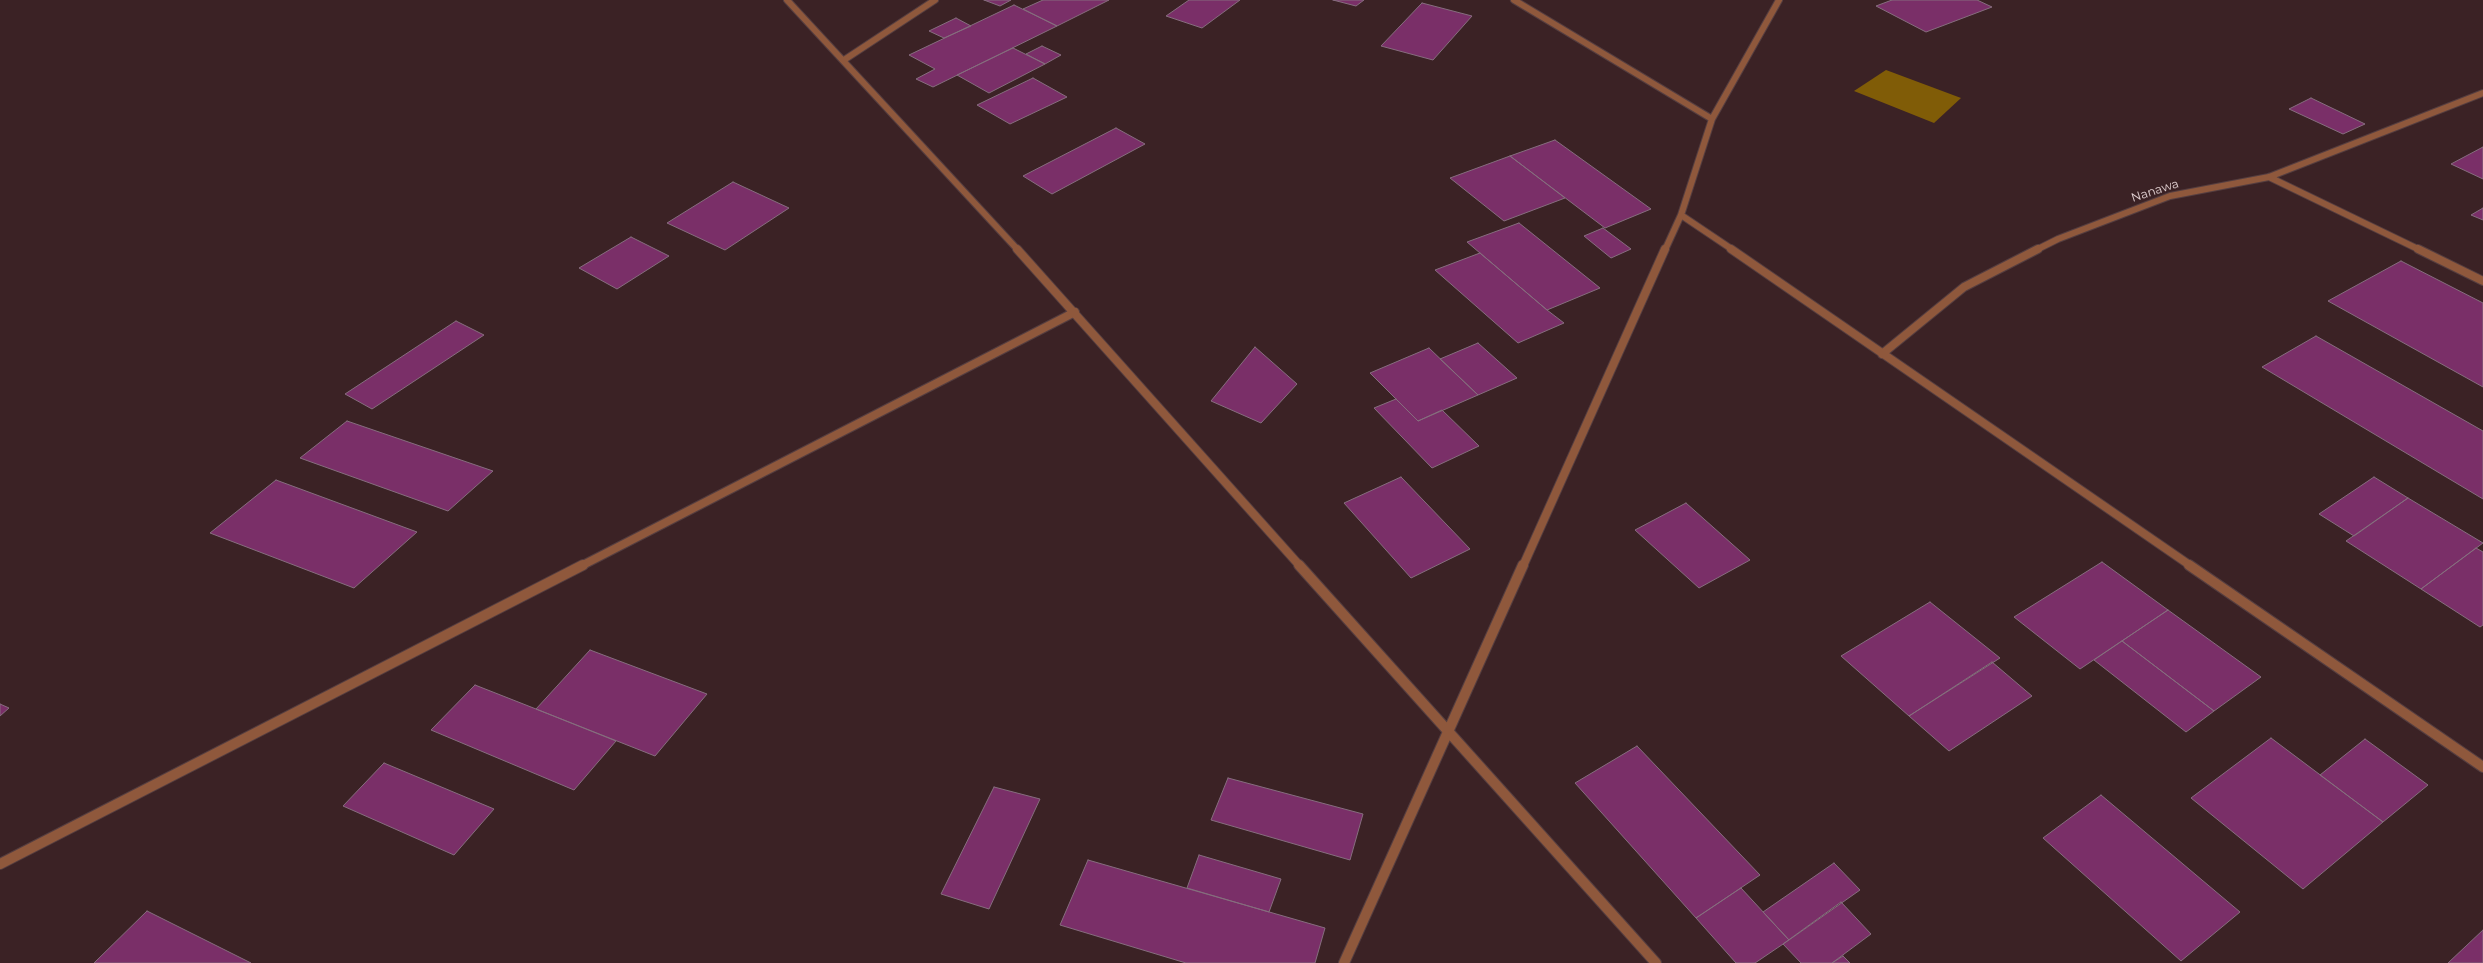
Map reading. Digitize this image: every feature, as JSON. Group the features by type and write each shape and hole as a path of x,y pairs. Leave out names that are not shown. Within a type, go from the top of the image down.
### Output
{"street":[{"path":"787,0 1075,312 1447,732 1656,963"},
{"path":"844,60 935,0"},
{"path":"1514,0 1712,119"},
{"path":"1344,963 1681,215 1712,119 1779,0"},
{"name":"Nanawa","path":"1882,354 1964,287 2058,239 2170,196 2268,178 2483,93"},
{"path":"2268,178 2483,281"},
{"path":"1681,215 2483,767"},
{"path":"0,864 1075,312"}],"shaded area":[{"path":"1886,70 1961,98 1934,123 1854,91"}],"building":[{"path":"984,0 1011,0 1000,6"},
{"path":"1043,0 1109,0 1057,26 1023,9"},
{"path":"1189,0 1240,0 1202,28 1166,16"},
{"path":"1333,0 1364,0 1356,6"},
{"path":"1892,0 1977,0 1992,7 1926,32 1876,6"},
{"path":"1422,3 1472,16 1433,60 1381,46"},
{"path":"1014,5 1057,26 933,87 916,79 935,69 909,55"},
{"path":"956,18 971,26 944,38 929,31"},
{"path":"1042,46 1061,55 1045,64 1026,54"},
{"path":"1013,48 1045,64 989,93 957,75"},
{"path":"1033,78 1067,97 1010,124 977,105"},
{"path":"2311,98 2365,124 2343,134 2289,109"},
{"path":"1116,128 1145,144 1052,194 1023,176"},
{"path":"1555,140 1651,209 1605,228 1510,156"},
{"path":"2483,147 2483,179 2451,164"},
{"path":"1510,156 1565,198 1504,221 1450,178"},
{"path":"733,182 789,208 725,250 667,223"},
{"path":"2483,208 2483,220 2471,215"},
{"path":"1519,223 1600,288 1547,310 1467,242"},
{"path":"1603,228 1631,249 1611,258 1584,236"},
{"path":"631,237 669,256 617,289 579,268"},
{"path":"1480,253 1564,323 1518,343 1435,270"},
{"path":"2401,261 2483,303 2483,387 2328,301"},
{"path":"456,321 484,335 372,409 345,394"},
{"path":"2316,336 2483,431 2483,499 2262,367"},
{"path":"1478,343 1517,378 1478,395 1440,359"},
{"path":"1255,347 1297,384 1261,423 1211,401"},
{"path":"1429,348 1478,395 1418,421 1370,373"},
{"path":"1396,399 1418,421 1442,410 1479,446 1432,468 1374,408"},
{"path":"347,421 493,471 448,511 300,458"},
{"path":"1401,477 1470,549 1411,578 1344,503"},
{"path":"2374,477 2408,498 2354,536 2319,514"},
{"path":"276,480 417,532 354,588 210,533"},
{"path":"2408,498 2483,543 2421,589 2346,541"},
{"path":"1686,503 1750,560 1699,588 1635,530"},
{"path":"2476,548 2483,552 2483,625 2480,627 2421,589"},
{"path":"2102,562 2168,610 2080,669 2014,617"},
{"path":"1930,602 2000,658 1909,716 1841,656"},
{"path":"2168,610 2261,677 2214,711 2122,641"},
{"path":"2122,641 2214,711 2186,732 2094,660"},
{"path":"590,650 707,694 655,756 536,709"},
{"path":"1992,662 2032,696 1949,751 1909,716"},
{"path":"475,685 616,741 574,790 431,730"},
{"path":"0,704 9,708 0,716"},
{"path":"2271,738 2383,822 2303,889 2191,798"},
{"path":"2365,739 2428,785 2383,822 2320,775"},
{"path":"1637,746 1760,875 1696,918 1575,783"},
{"path":"384,763 494,809 454,855 343,806"},
{"path":"1228,778 1363,814 1350,860 1211,820"},
{"path":"994,787 1040,799 989,909 941,894"},
{"path":"2101,795 2240,912 2181,961 2043,838"},
{"path":"1199,855 1281,879 1269,912 1187,888"},
{"path":"1088,860 1325,928 1315,963 1186,963 1060,925"},
{"path":"1834,863 1860,890 1789,940 1763,912"},
{"path":"1741,888 1789,940 1755,963 1736,963 1696,918"},
{"path":"1841,902 1871,934 1832,963 1801,963 1783,944"},
{"path":"147,911 251,963 94,963"},
{"path":"2483,930 2483,963 2448,963"},
{"path":"1843,956 1850,963 1832,963"}]}
